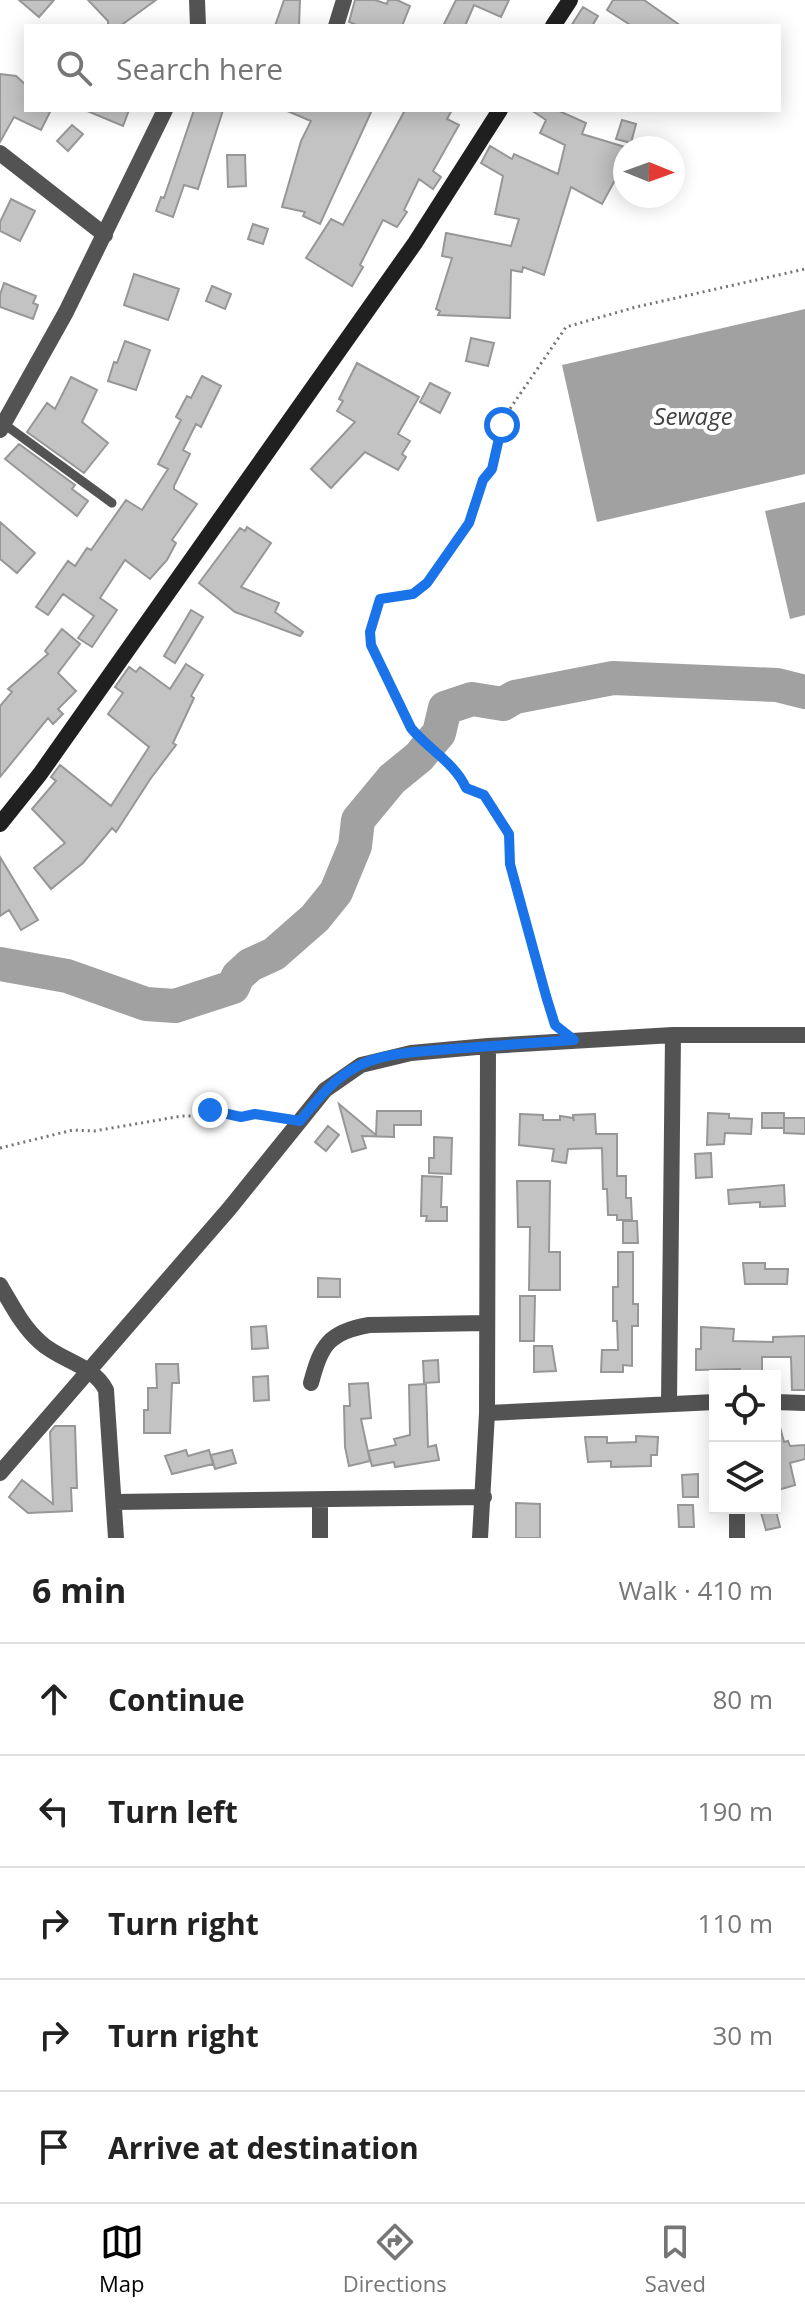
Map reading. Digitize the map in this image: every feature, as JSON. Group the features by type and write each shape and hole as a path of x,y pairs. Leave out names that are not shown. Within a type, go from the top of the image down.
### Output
{"street":[{"path":"197,0 198,24"},
{"path":"337,24 344,0"},
{"path":"554,24 570,0"},
{"path":"2,427 7,399 66,312 164,112"},
{"path":"0,824 40,774 415,243 499,112"},
{"path":"0,153 105,235"},
{"path":"669,1403 673,1035"},
{"path":"0,1473 229,1209 325,1090 361,1065 411,1053 574,1040 673,1035 805,1035"},
{"path":"480,1538 487,1413 488,1046"},
{"path":"0,1285 23,1324 41,1344 100,1379 106,1390 116,1538"},
{"path":"311,1383 318,1355 328,1341 352,1328 486,1323"},
{"path":"487,1413 709,1402"},
{"path":"781,1402 805,1403"},
{"path":"115,1502 484,1497"},
{"path":"320,1501 320,1538"},
{"path":"737,1514 737,1538"}],"lane":[{"path":"2,427 112,503"}],"path":[{"path":"574,1040 555,1025 550,1011 510,864 509,834 484,795 466,788 436,749 411,728 389,678 373,652 370,632 380,599 413,594 427,583 469,523 483,480 492,469 505,416 566,327 667,300 805,269"},
{"path":"0,1148 73,1130 94,1131 194,1116 210,1110 241,1117 255,1114 300,1121"}],"water":[{"name":"Sewage","path":"805,309 805,474 597,522 562,365"},
{"path":"805,502 805,615 790,619 765,511"}],"building":[{"path":"19,0 54,0 39,17"},
{"path":"88,0 156,0 123,24 108,24"},
{"path":"284,0 300,0 299,24 276,24"},
{"path":"355,0 375,0 387,4 388,0 397,0 410,6 403,24 349,22"},
{"path":"456,0 509,0 501,17 474,5 466,24 444,24"},
{"path":"613,0 644,0 678,24 629,24 607,10"},
{"path":"583,7 598,16 593,24 572,24"},
{"path":"0,74 16,76 24,83 24,112 50,112 41,130 14,117 0,142"},
{"path":"90,112 128,112 123,126"},
{"path":"193,112 222,112 198,189 184,185 173,217 156,211 161,197 164,198"},
{"path":"290,112 371,112 320,224 303,216 305,212 282,207 301,141 311,121"},
{"path":"404,112 451,112 447,119 459,125 433,171 441,177 433,189 419,179 404,210 407,212 397,227 383,220 352,286 306,258 331,219 343,225"},
{"path":"534,112 561,112 586,123 582,134 613,143 613,184 602,204 571,187 544,275 523,267 522,272 511,270 510,318 438,315 440,311 436,309 452,258 442,256 446,233 511,246 519,219 495,214 503,176 481,163 490,146 512,159 514,154 558,174 565,145 540,133 546,120"},
{"path":"622,120 636,124 633,136 617,136"},
{"path":"72,125 83,134 68,151 57,141"},
{"path":"227,155 245,155 246,186 228,187"},
{"path":"11,199 35,211 20,241 0,231 0,222"},
{"path":"253,224 268,229 263,244 248,239"},
{"path":"134,274 179,289 168,320 124,305"},
{"path":"4,283 36,296 33,303 38,305 33,319 0,307"},
{"path":"212,286 231,294 225,309 206,301"},
{"path":"471,338 494,343 488,366 466,361"},
{"path":"125,341 150,350 136,390 108,381"},
{"path":"357,363 419,397 398,434 410,441 402,454 406,457 398,470 365,452 331,488 311,469 355,422 337,411 343,401 339,399"},
{"path":"202,376 221,386 201,427 196,424 183,450 190,454 174,486 197,504 172,540 176,543 167,560 150,579 125,560 100,598 117,610 92,647 78,638 94,616 63,594 48,615 36,607 68,561 75,566 87,548 91,550 126,500 142,510 168,469 158,464 181,420 176,417 187,396 191,398"},
{"path":"71,377 97,390 82,422 108,443 84,473 27,432 47,403 55,409"},
{"path":"430,383 450,393 440,413 420,402"},
{"path":"19,444 75,485 72,489 88,501 77,516 5,459"},
{"path":"0,522 35,553 17,573 0,559"},
{"path":"247,527 271,543 241,587 279,603 275,612 303,632 300,636 235,612 199,583 240,528 245,531"},
{"path":"191,610 203,617 175,663 164,656"},
{"path":"62,629 80,644 58,673 76,691 58,709 63,714 53,724 48,718 0,777 0,706 12,692 8,689 48,654 45,651"},
{"path":"186,664 203,675 191,696 194,698 173,743 176,745 116,832 112,828 83,863 51,889 34,868 65,843 32,809 56,781 51,777 60,765 111,806 149,747 108,714 123,693 115,687 129,667 136,672 140,667 170,689"},
{"path":"0,857 38,920 21,930 9,910 0,916"},
{"path":"339,1104 376,1135 377,1111 421,1111 421,1125 394,1125 394,1137 362,1136 366,1148 352,1152"},
{"path":"708,1113 752,1119 751,1134 725,1133 724,1144 707,1145"},
{"path":"762,1113 784,1113 784,1128 762,1128"},
{"path":"520,1114 543,1115 543,1120 560,1120 560,1116 573,1118 574,1121 573,1115 595,1114 596,1134 617,1134 617,1176 626,1176 626,1198 631,1198 632,1220 617,1220 617,1215 608,1215 607,1189 603,1189 602,1148 568,1149 566,1163 552,1161 554,1149 519,1145"},
{"path":"784,1118 805,1118 805,1134 784,1133"},
{"path":"328,1126 339,1135 326,1151 315,1142"},
{"path":"434,1137 452,1138 451,1174 429,1173 429,1158 434,1158"},
{"path":"711,1153 712,1177 696,1178 695,1154"},
{"path":"422,1176 442,1177 441,1207 447,1207 447,1221 426,1221 427,1216 421,1216"},
{"path":"517,1181 550,1181 549,1252 560,1252 560,1290 529,1290 530,1227 518,1227"},
{"path":"784,1185 785,1206 760,1207 760,1202 729,1204 728,1190"},
{"path":"623,1221 637,1221 638,1243 623,1243"},
{"path":"618,1252 633,1252 633,1304 638,1304 638,1326 632,1326 632,1366 623,1365 623,1372 601,1372 602,1350 618,1350 617,1321 613,1321 613,1287 618,1287"},
{"path":"743,1263 765,1263 765,1269 788,1269 787,1284 745,1284"},
{"path":"318,1278 340,1279 340,1297 318,1297"},
{"path":"520,1296 535,1296 534,1341 520,1341"},
{"path":"266,1326 268,1348 252,1349 251,1327"},
{"path":"701,1327 734,1329 733,1341 773,1342 773,1337 805,1336 805,1390 792,1390 791,1357 762,1357 762,1370 696,1370 696,1349 701,1349"},
{"path":"534,1346 552,1346 556,1371 534,1372"},
{"path":"438,1360 439,1382 424,1383 423,1361"},
{"path":"156,1364 178,1364 179,1383 172,1383 170,1433 144,1433 148,1388 157,1388"},
{"path":"268,1376 269,1400 254,1401 253,1377"},
{"path":"368,1383 371,1418 361,1419 370,1461 349,1466 345,1447 344,1406 350,1406 349,1384"},
{"path":"426,1384 428,1447 436,1445 439,1460 395,1467 394,1462 372,1466 368,1451 396,1445 394,1439 410,1435 409,1385"},
{"path":"55,1426 75,1426 77,1488 71,1488 72,1511 28,1513 9,1497 22,1480 53,1504 50,1432"},
{"path":"781,1431 784,1442 788,1441 790,1446 805,1445 805,1459 790,1463 795,1485 781,1489"},
{"path":"636,1436 658,1437 657,1455 651,1455 651,1466 611,1467 611,1461 588,1462 585,1437 607,1437 607,1443 636,1442"},
{"path":"186,1450 188,1456 209,1450 213,1464 172,1474 165,1456"},
{"path":"232,1450 236,1463 215,1469 211,1455"},
{"path":"698,1474 698,1497 683,1497 682,1475"},
{"path":"516,1503 540,1504 540,1538 516,1538"},
{"path":"678,1505 693,1505 694,1527 679,1527"},
{"path":"761,1514 777,1514 780,1527 766,1530"}],"waterway":[{"path":"0,964 67,976 146,1004 175,1006 233,987 238,976 250,965 274,954 315,918 336,892 355,846 358,820 392,779 419,757 439,733 445,708 472,699 503,704 515,697 613,678 777,685 805,692"}],"route":[{"path":"210,1110 241,1117 255,1114 300,1121 325,1090 342,1076 379,1059 411,1053 574,1040 555,1025 510,864 509,834 484,795 466,788 436,749 411,728 371,645 370,632 380,599 413,594 427,583 469,523 483,480 492,469 502,425"}]}
